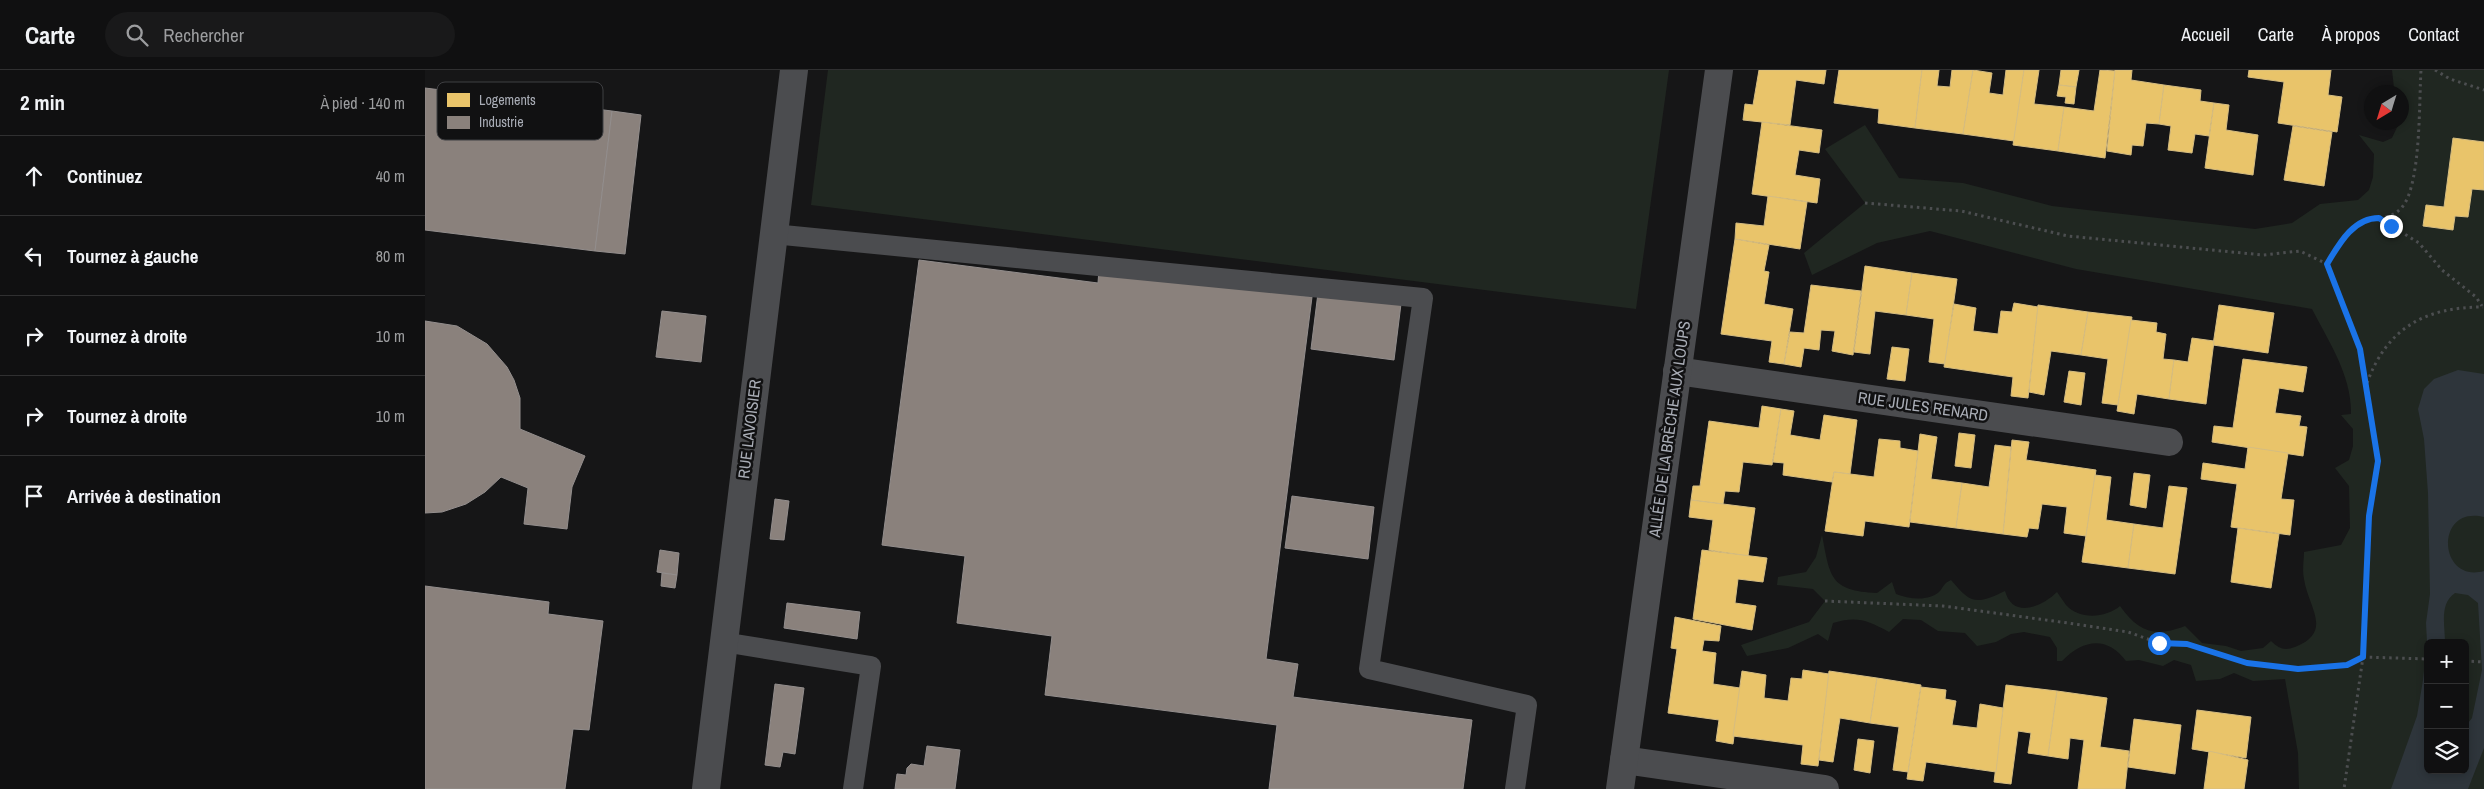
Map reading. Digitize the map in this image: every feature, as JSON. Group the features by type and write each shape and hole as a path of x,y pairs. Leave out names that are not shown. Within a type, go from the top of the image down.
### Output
{"street":[{"name":"RUE LAVOISIER","path":"706,789 794,70"},
{"name":"ALLÉE DE LA BRÈCHE AUX LOUPS","path":"1620,789 1719,70"},
{"name":"RUE JULES RENARD","path":"1677,371 2169,442"},
{"path":"1624,760 1825,789"}],"lane":[{"path":"773,234 1423,298 1369,669 1527,705 1515,789"},
{"path":"723,642 871,666 853,789"}],"path":[{"path":"2327,264 2341,239 2359,223 2387,217 2403,206 2413,181 2421,70"},
{"path":"2435,70 2450,79 2484,90"},
{"path":"1865,203 1961,211 2068,236 2263,255 2300,251 2327,264 2360,349 2367,384 2369,417 2378,461 2369,516 2363,657 2344,789"},
{"path":"2367,384 2382,350 2393,337 2408,326 2432,313 2483,307 2476,297 2442,270 2419,243 2379,218"},
{"path":"1825,601 1943,606 2068,623 2128,632 2159,643 2187,644 2247,663 2298,669 2347,665 2363,657 2424,659"},
{"path":"2469,661 2484,662"}],"shaded area":[{"path":"828,70 1669,70 1636,309 811,205"},
{"path":"2392,70 2484,70 2484,142 2453,138 2444,207 2426,205 2423,226 2452,230 2455,216 2468,217 2472,189 2484,190 2484,789 2299,789 2298,753 2285,679 2253,681 2234,673 2220,679 2196,681 2191,665 2174,660 2163,666 2139,660 2126,661 2111,647 2103,644 2087,645 2079,648 2062,661 2057,661 2057,648 2050,637 2024,632 2011,634 1996,642 1977,646 1965,633 1938,631 1921,620 1903,619 1889,632 1862,620 1849,620 1833,623 1828,641 1818,634 1788,648 1747,656 1741,645 1809,622 1825,601 1813,589 1777,585 1778,577 1806,572 1816,557 1822,535 1827,562 1835,579 1841,585 1861,592 1877,593 1892,582 1896,594 1919,599 1930,597 1940,591 1945,583 1951,580 1969,598 1975,600 1987,599 2005,591 2009,600 2015,605 2021,608 2029,608 2044,602 2057,592 2071,610 2085,615 2100,615 2120,606 2134,622 2148,630 2164,632 2185,626 2202,643 2226,646 2241,651 2263,648 2271,641 2279,647 2288,649 2307,641 2313,634 2316,626 2316,618 2303,576 2304,552 2341,545 2350,528 2349,486 2335,468 2349,460 2353,446 2353,429 2341,415 2351,414 2348,386 2332,347 2312,309 2076,269 1930,231 1877,243 1812,275 1804,253 1865,203 1825,149 1865,125 1899,178 1963,183 2052,206 2255,229 2292,223 2320,204 2358,200 2369,190 2373,177 2374,154 2359,135 2383,142 2392,138 2396,130 2409,130 2409,85 2394,85"},
{"path":"2458,370 2484,374 2484,517 2468,516 2456,522 2450,532 2448,544 2451,556 2458,566 2469,572 2484,571 2484,748 2468,789 2391,789 2417,716 2424,670 2424,774 2469,774 2469,722 2472,718 2482,670 2478,603 2468,595 2455,593 2447,603 2444,615 2445,639 2427,639 2426,623 2430,594 2428,493 2424,439 2418,409 2424,389 2434,379"}],"building: Logements":[{"path":"1759,70 1826,70 1824,84 1796,80 1790,125 1743,120 1745,104 1753,105"},
{"path":"1839,70 1922,70 1915,128 1878,123 1879,109 1834,103"},
{"path":"1922,70 1939,70 1937,86 1950,87 1952,70 1973,70 1963,134 1915,128"},
{"path":"1973,70 1992,73 1989,93 2003,95 2006,70 2024,70 2014,141 1963,134"},
{"path":"2024,70 2039,70 2034,104 2064,107 2058,151 2013,145"},
{"path":"2061,70 2079,70 2076,87 2059,85"},
{"path":"2100,70 2115,71 2105,158 2058,151 2064,107 2094,111"},
{"path":"2115,70 2132,70 2131,80 2164,85 2159,124 2146,123 2143,146 2132,145 2131,155 2107,151"},
{"path":"2249,70 2331,70 2328,95 2342,97 2337,132 2278,123 2284,82 2248,77"},
{"path":"2059,85 2076,87 2074,104 2065,103 2066,97 2057,96"},
{"path":"2164,85 2201,90 2200,101 2214,103 2209,136 2195,134 2192,153 2168,150 2171,126 2159,124"},
{"path":"2214,103 2229,105 2226,130 2258,135 2253,175 2205,168"},
{"path":"1762,122 1822,130 1819,153 1799,150 1795,175 1820,179 1817,203 1752,194"},
{"path":"2293,126 2332,132 2324,186 2284,180"},
{"path":"2453,138 2484,142 2484,190 2472,189 2468,217 2455,216 2453,230 2423,226 2426,205 2444,207"},
{"path":"1768,196 1807,202 1800,249 1735,239 1736,223 1764,226"},
{"path":"1735,239 1769,245 1764,271 1769,272 1764,304 1793,309 1784,364 1769,362 1772,341 1721,334"},
{"path":"1865,266 1912,273 1906,315 1875,311 1870,354 1854,352"},
{"path":"1912,273 1957,279 1945,364 1929,362 1934,319 1906,315"},
{"path":"1811,285 1861,291 1853,355 1832,351 1835,331 1821,330 1819,350 1804,348 1801,367 1784,364 1790,332 1804,333"},
{"path":"2014,303 2038,307 2028,398 2011,396 2013,377 1944,367 1954,304 1976,308 1973,331 1998,334 2001,311 2012,312"},
{"path":"2038,305 2088,312 2081,355 2051,351 2044,395 2029,392"},
{"path":"2219,305 2274,313 2268,353 2213,345"},
{"path":"2088,312 2132,317 2118,405 2102,403 2108,359 2081,355"},
{"path":"2131,320 2157,323 2156,332 2166,334 2163,359 2174,360 2169,399 2137,394 2134,414 2117,411"},
{"path":"2192,338 2214,341 2206,404 2169,399 2174,360 2188,362"},
{"path":"1892,347 1909,349 1905,381 1887,379"},
{"path":"2243,359 2307,367 2303,392 2279,388 2275,413 2301,416 2299,426 2307,427 2303,456 2212,442 2214,426 2233,428"},
{"path":"2069,371 2085,373 2081,405 2064,402"},
{"path":"1762,406 1781,409 1772,465 1743,462 1739,492 1725,491 1723,504 1691,500 1693,486 1700,486 1709,421 1759,428"},
{"path":"1781,409 1794,411 1790,435 1820,440 1824,415 1857,420 1850,474 1834,472 1832,482 1783,475 1784,463 1773,462"},
{"path":"1959,433 1975,435 1971,468 1955,466"},
{"path":"1920,434 1937,437 1931,479 1962,483 1956,528 1910,522"},
{"path":"1879,439 1900,441 1900,448 1918,451 1909,527 1865,521 1863,536 1825,531 1834,472 1874,477"},
{"path":"2012,440 2029,442 2026,460 2096,470 2086,536 2064,533 2067,507 2042,504 2038,529 2029,528 2027,537 2003,534"},
{"path":"1995,445 2011,447 2003,534 1956,528 1962,483 1989,487"},
{"path":"2248,447 2288,453 2281,499 2294,500 2290,535 2231,527 2237,484 2201,479 2203,463 2245,469"},
{"path":"2134,473 2150,475 2146,508 2130,505"},
{"path":"2095,475 2111,477 2106,520 2134,524 2128,568 2082,562"},
{"path":"2169,486 2187,488 2175,574 2128,568 2134,524 2163,528"},
{"path":"1691,500 1755,508 1748,556 1709,550 1713,520 1689,517"},
{"path":"2238,528 2279,534 2271,588 2231,582"},
{"path":"1702,550 1767,558 1763,582 1738,579 1735,603 1756,606 1752,630 1693,619"},
{"path":"1675,617 1721,626 1719,641 1704,640 1702,651 1716,653 1713,684 1740,688 1733,744 1716,741 1719,720 1668,713 1677,649 1671,648"},
{"path":"1803,670 1829,674 1818,766 1801,764 1803,745 1733,736 1742,671 1766,675 1764,698 1788,701 1791,678 1802,679"},
{"path":"1829,671 1877,678 1870,723 1840,718 1833,762 1819,760"},
{"path":"1877,678 1921,685 1908,772 1893,770 1899,727 1870,723"},
{"path":"2006,685 2057,691 2048,756 2028,753 2031,733 2018,731 2011,784 1994,782"},
{"path":"1921,687 1946,690 1945,699 1956,701 1952,725 1977,728 1980,704 2003,708 1996,772 1926,762 1923,781 1907,779"},
{"path":"2057,691 2107,698 2100,747 2129,751 2125,789 2078,789 2084,740 2070,738 2068,759 2048,756"},
{"path":"2197,710 2251,717 2246,758 2192,749"},
{"path":"2134,719 2181,725 2175,774 2128,767"},
{"path":"1858,739 1874,741 1870,773 1854,770"},
{"path":"2209,751 2248,760 2244,789 2204,789"}],"building: Industrie":[{"path":"425,88 437,89 437,140 603,140 603,110 612,111 595,251 425,230"},
{"path":"612,111 641,115 625,254 595,251"},
{"path":"919,260 1098,283 1099,269 1312,297 1266,659 1298,664 1293,697 1472,720 1463,789 1269,789 1277,725 1045,695 1052,636 957,623 965,556 882,545"},
{"path":"1318,293 1401,304 1394,360 1311,349"},
{"path":"662,311 706,316 701,362 656,357"},
{"path":"425,321 457,326 487,344 507,367 514,380 520,398 520,429 585,456 572,487 567,529 524,524 528,488 501,477 485,492 466,504 442,512 425,513"},
{"path":"1292,496 1374,507 1368,559 1285,548"},
{"path":"775,499 789,501 784,540 770,539"},
{"path":"660,550 679,553 677,575 657,572"},
{"path":"662,573 677,575 675,588 661,586"},
{"path":"425,586 549,602 548,614 603,621 589,730 573,729 565,789 425,789"},
{"path":"787,603 860,612 857,639 784,628"},
{"path":"775,684 804,688 795,754 783,752 780,767 765,765"},
{"path":"927,746 960,750 955,789 895,789 897,774 906,775 907,768 911,764 924,766"}],"route":[{"path":"2159,643 2187,644 2247,663 2298,669 2347,665 2363,657 2369,516 2378,461 2369,417 2367,384 2360,349 2327,264 2341,239 2359,223 2379,218 2391,226"}]}
